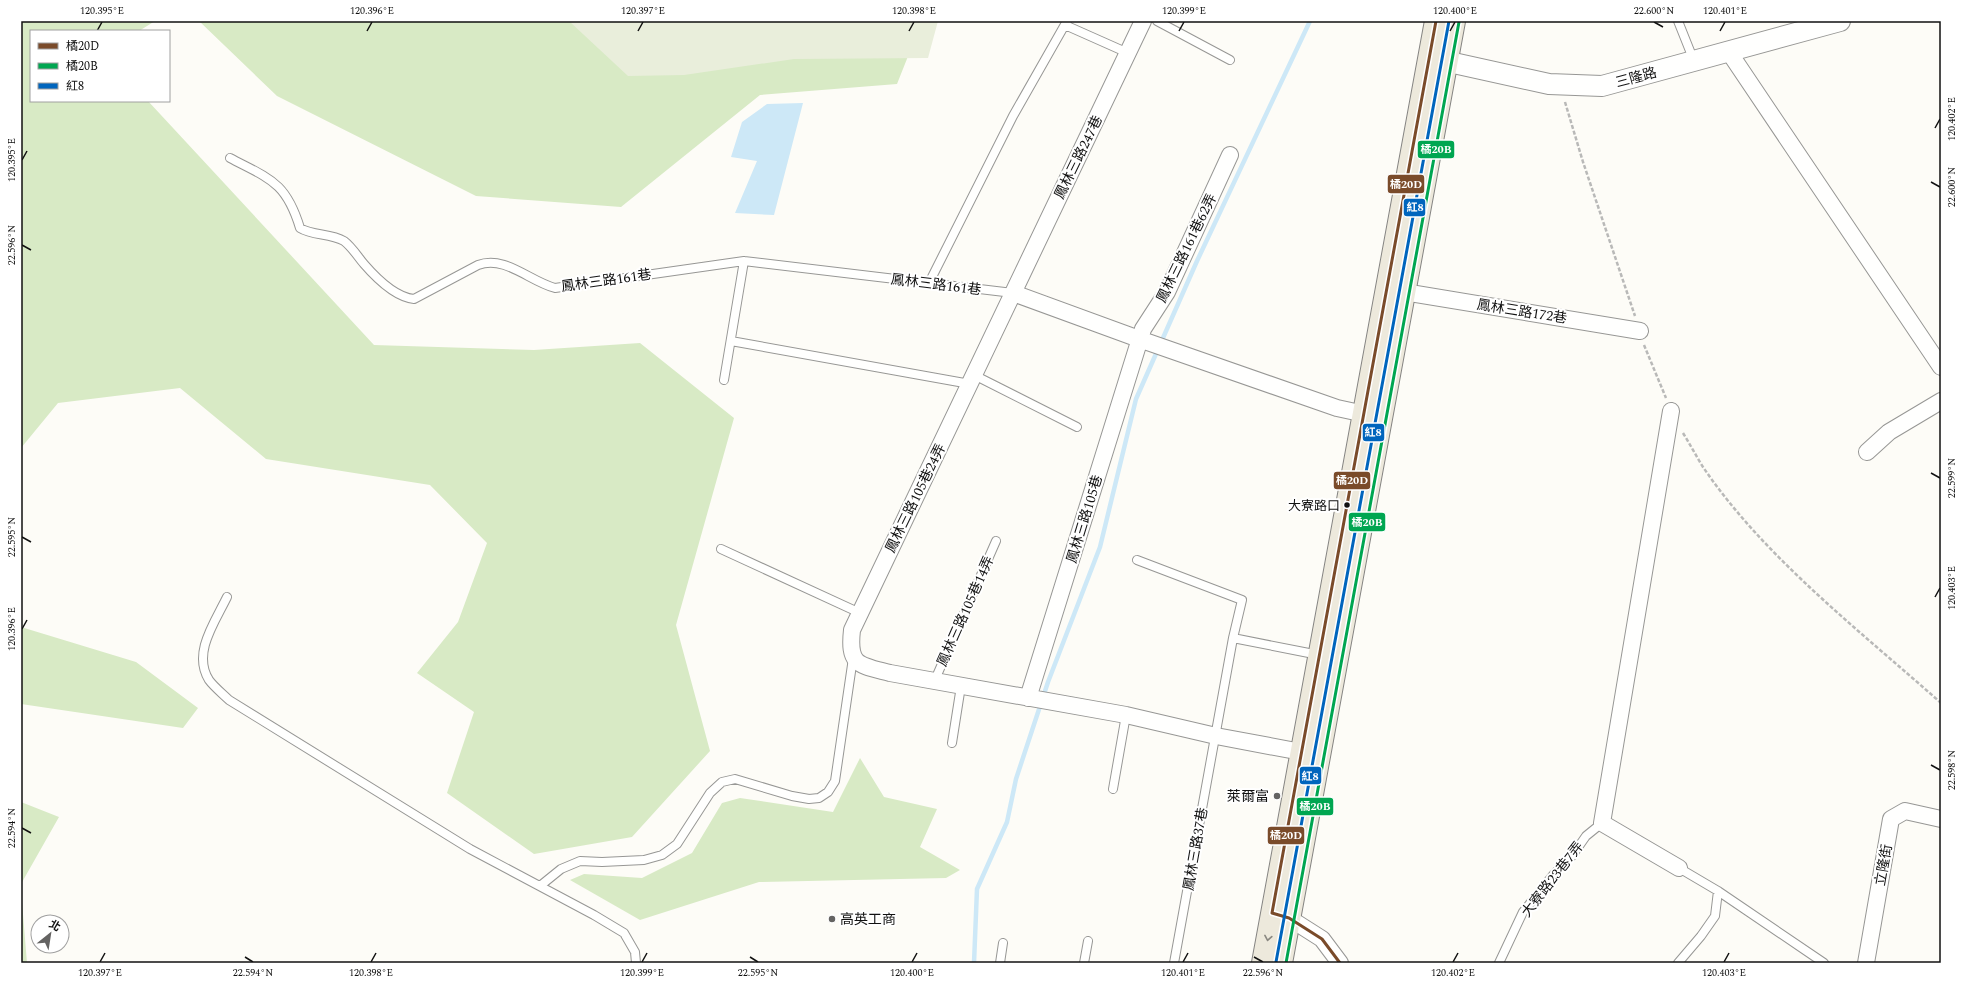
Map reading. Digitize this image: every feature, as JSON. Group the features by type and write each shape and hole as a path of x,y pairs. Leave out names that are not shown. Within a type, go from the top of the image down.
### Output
{"main road":[{"path":"1310,754 1320,655 1373,416 1404,292 1438,59 1436,21"},
{"path":"1281,963 1281,915 1310,754 1438,59 1454,21"},
{"path":"1263,963 1281,915"}],"street":[{"name":"鳳林三路247巷","path":"1013,293 1143,21"},
{"name":"三隆路","path":"1438,59 1549,84 1602,86 1840,21"},
{"path":"1729,52 1941,367"},
{"name":"鳳林三路161巷62弄","path":"1143,341 1143,329 1167,292 1230,155"},
{"name":"鳳林三路172巷","path":"1404,292 1640,331"},
{"path":"972,379 1013,293 1143,341 1337,408 1373,416"},
{"name":"鳳林三路105巷","path":"1037,700 1143,341"},
{"name":"鳳林三路105巷24弄","path":"853,658 850,647 852,630 972,379"},
{"path":"1867,452 1889,432 1941,402"},
{"path":"1671,411 1602,823 1679,868"},
{"path":"853,658 864,666 934,682 1126,715 1216,736 1310,754"},
{"name":"立隆街","path":"1866,963 1891,819 1905,811 1941,819"},
{"path":"1281,915 1322,939 1340,963"}],"lane":[{"path":"1157,21 1230,60"},
{"path":"1678,21 1694,62"},
{"path":"929,283 1013,116 1066,23 1128,53"},
{"name":"鳳林三路161巷","path":"230,158 273,181 288,199 300,228 308,233 334,237 344,242 365,265 403,298 414,299 488,261 506,265 542,284 555,288 744,261 1013,293"},
{"path":"724,380 744,261"},
{"path":"730,341 972,379 1078,427"},
{"name":"鳳林三路105巷14弄","path":"934,682 996,541"},
{"path":"721,548 860,613"},
{"path":"1137,560 1242,600 1233,638 1216,736"},
{"path":"227,597 202,649 204,666 209,680 229,700 470,850 540,886 624,933 635,952 636,963"},
{"path":"1233,638 1320,655"},
{"path":"540,886 561,869 580,861 644,860 662,855 677,844 706,798 722,782 735,779 792,796 809,799 819,798 828,792 835,781 853,658"},
{"path":"952,743 961,686"},
{"path":"1114,789 1126,715"},
{"name":"鳳林三路37巷","path":"1174,963 1216,736"},
{"name":"大寮路23巷7弄","path":"1499,963 1523,912 1554,874 1572,856 1586,836 1602,823"},
{"path":"1679,868 1718,891 1824,963"},
{"path":"1678,963 1716,916 1718,891"},
{"path":"1084,963 1088,941"},
{"path":"1000,963 1003,943"}],"path":[{"path":"1560,84 1646,351 1671,411 1703,467 1752,529 1824,599 1941,703"}],"green space":[{"path":"21,21 155,21 141,30 30,30 30,102 149,102 374,345 534,350 640,343 734,418 676,625 710,751 632,837 534,854 447,793 474,712 417,673 458,622 487,543 430,485 266,459 180,388 58,403 21,448"},
{"path":"199,21 922,21 897,84 760,95 621,207 476,196 277,96"},
{"path":"569,21 938,21 928,58 794,59 684,75 628,76"},
{"path":"21,627 136,662 198,708 183,728 21,704"},
{"path":"860,758 884,797 937,809 920,847 960,870 946,878 759,882 640,920 570,880 584,874 642,878 692,853 722,803 740,798 833,812"},
{"path":"21,802 59,817 21,884"},
{"path":"21,890 27,963 21,963"}],"water":[{"path":"803,103 774,215 735,213 757,161 731,157 742,122 767,104"}],"waterway":[{"path":"974,963 977,889 1007,822 1016,779 1048,682 1100,547 1136,399 1197,261 1310,21"}],"transit line":[{"name":"橘20D","path":"1340,963 1322,939 1289,918 1272,913 1436,21"},
{"name":"紅8","path":"1276,962 1449,21"},
{"name":"橘20B","path":"1286,963 1459,22"}],"place":[{"name":"大寮路口","path":"1347,505"},
{"name":"萊爾富","path":"1277,796"},
{"name":"高英工商","path":"832,919"}]}
